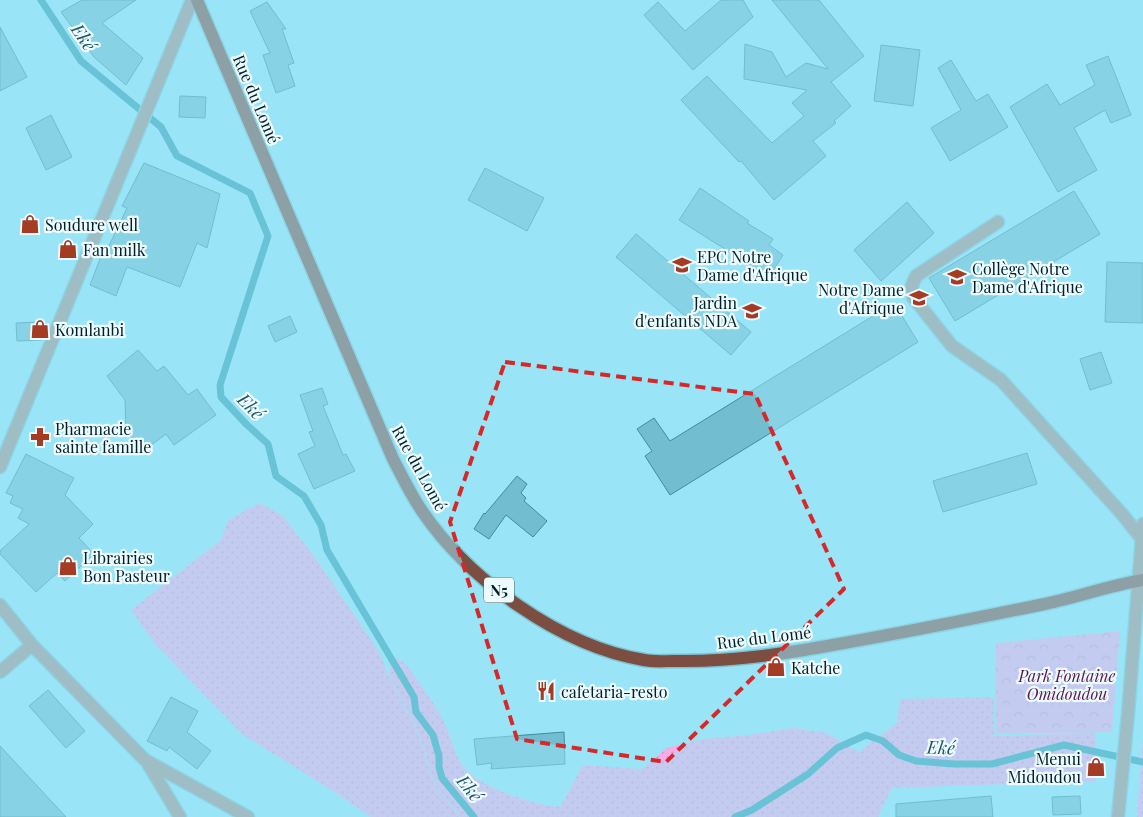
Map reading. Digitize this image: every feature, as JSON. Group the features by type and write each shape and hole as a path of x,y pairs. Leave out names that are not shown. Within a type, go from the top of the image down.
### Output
{"main road":[{"name":"Rue du Lomé","path":"197,0 393,459 421,510 450,546 482,578 529,612 568,636 611,652 645,660 696,662 758,657 1042,604 1141,580"}],"street":[{"path":"0,467 192,0"},
{"path":"998,222 916,276 912,285 913,297 952,346 1001,380 1122,514 1142,539"},
{"path":"1118,817 1141,580 1143,524"},
{"path":"0,605 32,645 146,760 180,817"},
{"path":"0,672 32,645"},
{"path":"146,760 248,817"}],"highlighted area":[{"path":"505,362 755,394 844,589 666,762 517,739 450,522"}],"green space":[{"path":"259,503 282,515 314,556 380,653 388,675 418,733 433,782 459,817 371,817 243,735 156,645 131,610 221,540 228,520"},
{"name":"Park Fontaine Omidoudou","path":"1120,631 1112,732 995,734 996,643"},
{"path":"390,659 398,659 406,664 437,709 462,765 469,773 480,781 507,794 549,806 560,807 583,765 642,769 667,748 702,739 748,735 793,728 827,733 859,752 897,723 900,699 994,697 994,736 1095,733 1096,781 892,788 878,817 460,817 434,782 419,733 389,675"},
{"path":"1143,740 1143,817 1137,817"}],"building":[{"path":"82,0 136,0 102,23 143,58 126,85 94,57 61,12"},
{"path":"721,0 743,0 753,17 693,70 644,15 658,2 685,31"},
{"path":"772,0 819,0 864,56 831,82 851,106 834,121 836,123 813,141 826,156 774,200 741,161 739,162 681,100 707,76 772,143 804,116 792,103 807,90 744,79 745,44 772,52 786,77 806,63 828,69"},
{"path":"267,2 286,29 282,29 294,63 288,65 295,86 276,93 263,55 270,53 250,11"},
{"path":"0,27 27,77 0,91"},
{"path":"881,45 920,50 913,106 874,101"},
{"path":"1108,56 1131,115 1111,123 1105,110 1074,128 1097,170 1058,192 1010,107 1047,84 1060,105 1095,85 1086,65"},
{"path":"951,60 976,101 988,94 1008,127 950,161 931,128 961,110 938,68"},
{"path":"180,96 206,97 205,118 179,117"},
{"path":"51,115 72,157 46,170 26,128"},
{"path":"144,163 220,194 207,248 197,243 180,287 127,267 116,296 90,285 103,251 106,252 127,208 122,206"},
{"path":"485,168 544,198 527,231 468,200"},
{"path":"700,188 749,221 747,223 773,239 769,245 783,255 769,277 679,220"},
{"path":"1074,191 1100,234 955,321 929,278"},
{"path":"907,202 934,233 881,281 854,250"},
{"path":"636,234 751,332 731,355 616,257"},
{"path":"1107,262 1143,263 1143,323 1105,322"},
{"path":"894,303 918,342 670,495 645,456 652,451 637,429 654,418 670,441"},
{"path":"290,316 297,332 275,342 268,326"},
{"path":"38,322 46,335 43,340 17,341 16,323"},
{"path":"138,350 157,371 164,366 188,395 197,389 216,415 174,445 166,434 142,452 126,430 125,400 107,376"},
{"path":"1101,352 1112,383 1090,390 1080,359"},
{"path":"322,388 328,404 323,406 343,455 346,454 355,471 314,489 298,454 315,446 309,432 313,431 300,395"},
{"path":"1027,453 1037,484 943,512 933,481"},
{"path":"26,454 74,478 65,495 93,524 79,538 94,554 65,581 57,573 36,592 0,554 0,551 29,524 18,518 23,509 10,503 13,496 6,493"},
{"path":"517,476 527,484 521,493 526,498 524,501 547,521 533,537 506,515 489,539 474,529 484,513"},
{"path":"48,690 85,731 66,748 29,706"},
{"path":"171,697 198,711 187,732 211,751 197,769 169,747 167,751 147,741"},
{"path":"564,732 565,764 491,769 492,763 477,765 474,739"},
{"path":"0,746 66,817 0,817"},
{"path":"991,796 993,817 896,817 896,804"},
{"path":"1080,796 1081,814 1053,815 1052,797"}],"waterway":[{"name":"Eké","path":"41,0 81,61 161,127 177,156 250,193 268,236 220,385 221,397 268,444 276,476 304,496 321,525 327,550 414,697 416,712 433,735 439,756 442,778 474,817"},
{"name":"Eké","path":"735,817 752,810 808,774 837,748 866,735 883,741 899,755 916,761 992,764 1064,745 1143,762"}],"place":[{"name":"Soudure well","path":"30,224"},
{"name":"Fan milk","path":"68,249"},
{"name":"EPC Notre Dame d'Afrique","path":"682,265"},
{"name":"Collège Notre Dame d'Afrique","path":"957,277"},
{"name":"Notre Dame d'Afrique","path":"919,298"},
{"name":"Jardin d'enfants NDA","path":"752,311"},
{"name":"Komlanbi","path":"40,329"},
{"name":"Pharmacie sainte famille","path":"40,437"},
{"name":"Librairies Bon Pasteur","path":"68,566"},
{"name":"Katche","path":"776,667"},
{"name":"cafetaria-resto","path":"546,691"},
{"name":"Menui Midoudou","path":"1096,767"}]}
